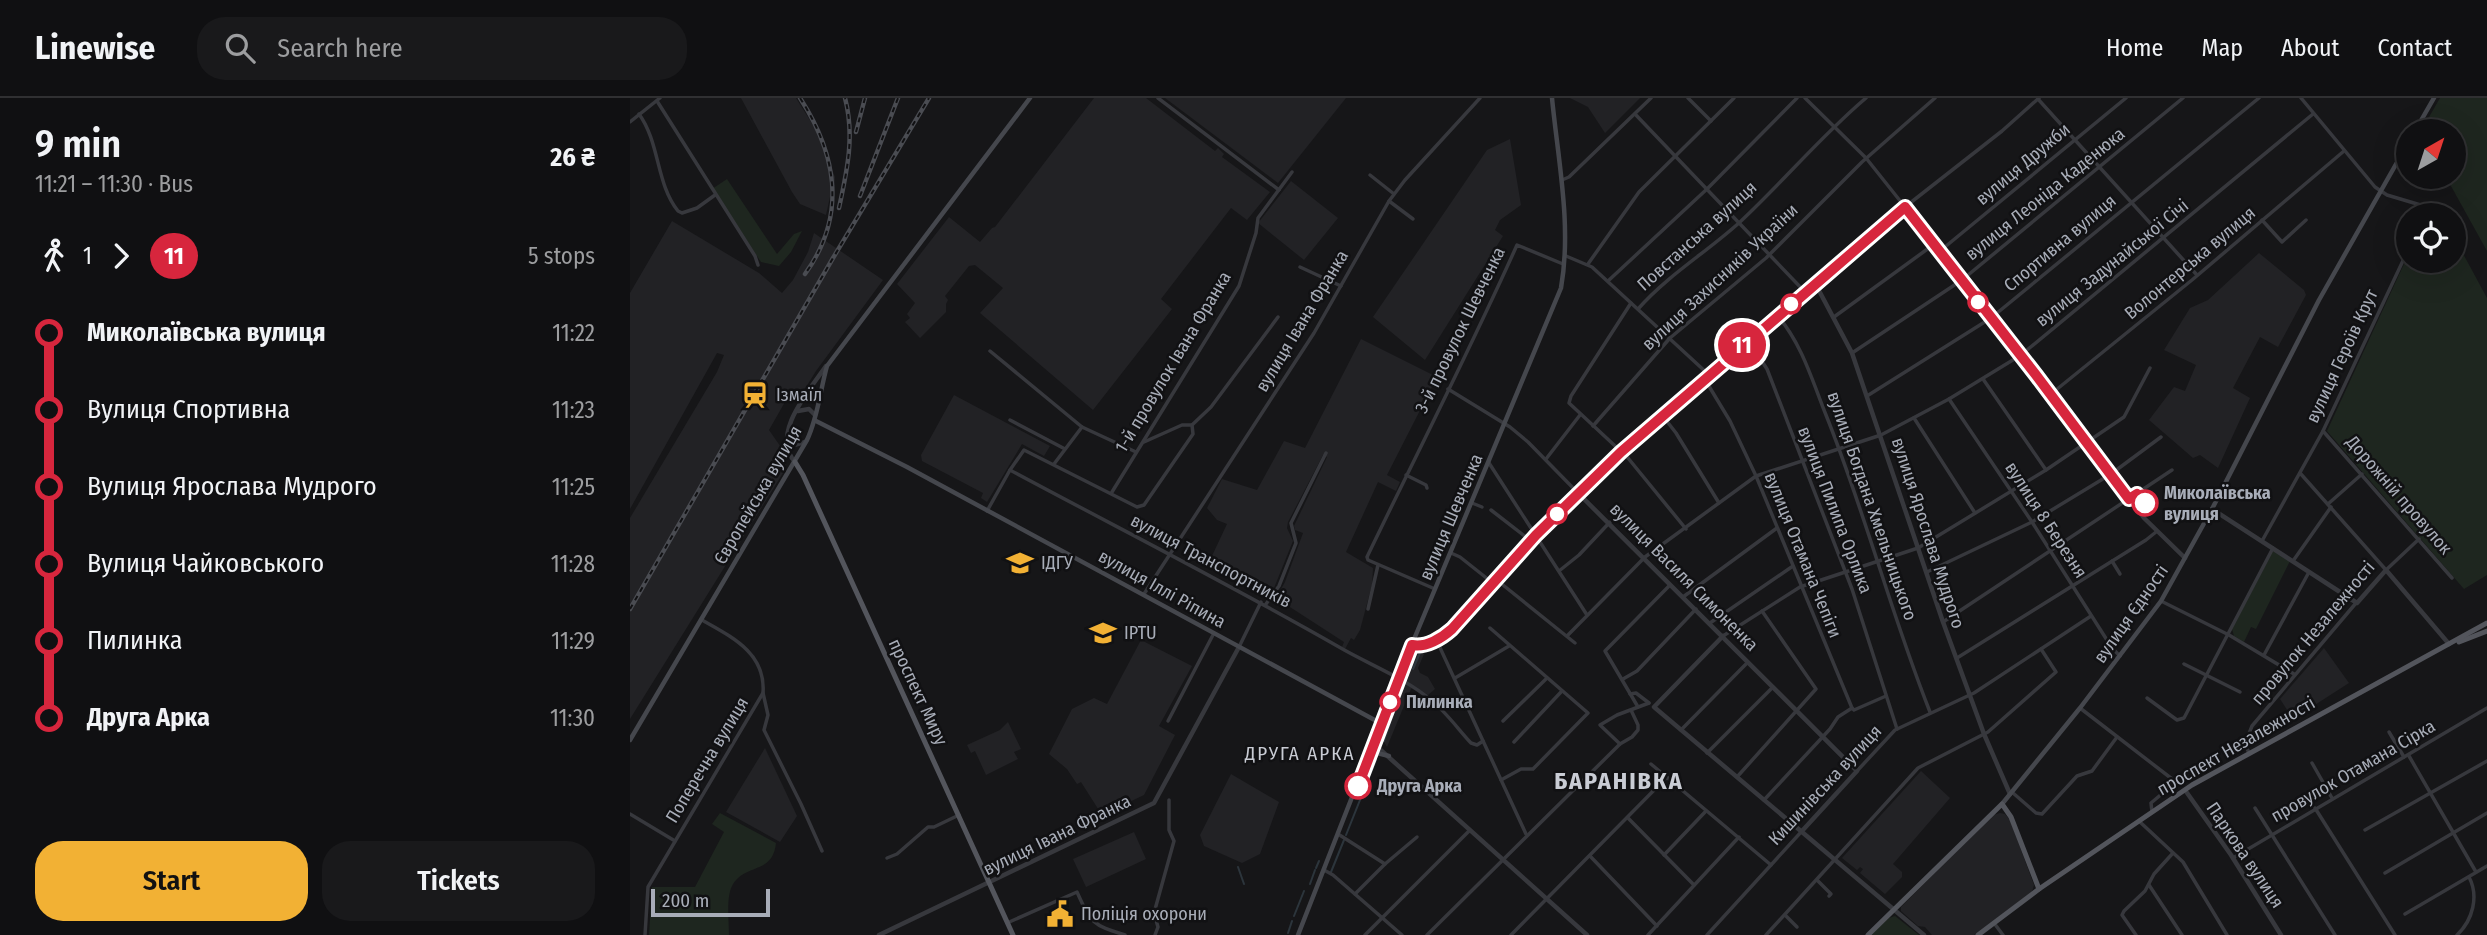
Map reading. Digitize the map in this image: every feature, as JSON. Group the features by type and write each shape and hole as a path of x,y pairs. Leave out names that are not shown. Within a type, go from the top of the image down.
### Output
{"main road":[{"name":"Європейська вулиця","path":"630,740 807,440 827,366 1030,98"},
{"name":"вулиця Шевченка","path":"1298,935 1412,645 1555,306 1566,256 1552,98"},
{"path":"2421,119 2434,98"},
{"name":"вулиця Єдності","path":"1895,909 2012,794 2161,601 2212,509 2319,300 2396,164"},
{"name":"вулиця Іллі Ріпина","path":"815,418 1382,724"},
{"name":"проспект Миру","path":"794,462 805,479 1013,935"},
{"name":"проспект Незалежності","path":"1978,935 2039,888 2185,790 2449,645 2486,628"},
{"path":"1364,714 1380,715 1390,705"},
{"path":"1367,763 1377,753 1389,756"},
{"path":"2002,804 2011,817 2039,888"},
{"path":"1868,935 1895,909"}],"street":[{"path":"1158,98 1279,190"},
{"name":"вулиця Івана Франка","path":"1144,594 1314,333 1389,201 1480,98"},
{"path":"1560,181 1569,177 1651,98"},
{"path":"1688,98 1711,121"},
{"path":"1588,264 1639,192 1734,98"},
{"path":"1608,281 1707,189 1797,98"},
{"path":"1805,98 1866,159 2021,355 2129,499 2156,532 2185,558"},
{"name":"Повстанська вулиця","path":"1638,309 1676,272 1739,223 1833,126 1866,98"},
{"name":"вулиця Захисників України","path":"1593,426 1670,338 1770,254 1866,159 1935,98"},
{"name":"вулиця Дружби","path":"1939,252 2126,98"},
{"name":"вулиця Леоніда Каденюка","path":"1852,353 1962,280 2183,98"},
{"name":"Спортивна вулиця","path":"1867,396 1991,318 2259,98"},
{"path":"2301,98 2380,191 2415,203"},
{"path":"630,122 659,99 758,265"},
{"path":"1412,645 1418,646 1436,639 1452,629 1536,535 1621,452 1777,315 2038,99 2197,275"},
{"path":"639,114 647,126 675,208 686,213 715,195"},
{"path":"1635,114 1805,292"},
{"name":"вулиця Задунайської Січі","path":"1567,636 1645,557 1756,476 1881,435 1949,399 2021,355 2314,114"},
{"name":"Волонтерська вулиця","path":"2051,394 2344,151"},
{"name":"1-й провулок Івана Франка","path":"1112,492 1239,286 1256,233 1258,218 1292,172"},
{"path":"1370,175 1394,194"},
{"path":"1389,201 1413,219"},
{"path":"2262,220 2281,242 2306,220"},
{"name":"3-й провулок Шевченка","path":"1368,610 1378,565 1367,557 1472,345 1517,244 1566,264"},
{"path":"1834,317 1933,245"},
{"name":"вулиця Отамана Чепіги","path":"1566,256 1588,264 1608,281 1670,338 1706,376 1756,476 1852,708"},
{"path":"1300,267 1341,286"},
{"name":"вулиця Героїв Крут","path":"2262,541 2323,431 2397,273"},
{"name":"вулиця Ярослава Мудрого","path":"1815,283 1852,353 1969,694 2012,794"},
{"name":"Повстанська вулиця","path":"1580,415 1570,406 1571,396 1631,303"},
{"name":"вулиця Богдана Хмельницького","path":"1777,315 1799,346 1840,449 1876,562 1930,712"},
{"path":"1142,442 1182,425 1192,425 1211,407 1278,317"},
{"name":"вулиця Пилипа Орлика","path":"1748,340 1761,356 1767,369 1845,571 1897,729"},
{"path":"990,351 1082,427 1136,452"},
{"path":"794,462 788,452 786,434 813,385 827,366"},
{"path":"1620,744 1600,725 1638,707 1651,705 1723,636 1800,587 1918,548 2046,470 2124,416 2150,368"},
{"path":"1983,379 2046,470"},
{"path":"813,385 821,388"},
{"name":"вулиця Василя Симоненка","path":"1448,389 1506,423 1546,460 1857,771"},
{"name":"вулиця 8 Березня","path":"1949,399 2112,648 2120,656"},
{"path":"796,414 806,408 815,418"},
{"path":"1546,460 1580,415 1621,452 1686,529"},
{"path":"1662,415 1719,503"},
{"path":"1914,418 1975,513"},
{"path":"1010,420 1065,449"},
{"path":"987,511 1024,450 1140,507 1193,434 1192,425"},
{"path":"1054,464 1082,427"},
{"name":"Дорожній провулок","path":"2323,431 2452,578"},
{"path":"786,434 788,441 794,446 802,445 807,440"},
{"path":"1926,573 2032,522 2110,474 2161,437"},
{"name":"вулиця Івана Франка","path":"879,935 1154,803 1263,603 1279,586 1296,542 1291,527 1293,518 1326,453"},
{"path":"1489,463 1587,615"},
{"name":"вулиця Транспортників","path":"1010,470 1263,603 1399,680 1433,701 1471,743 1477,745 1483,741"},
{"path":"1943,622 2172,470"},
{"path":"2300,473 2449,645"},
{"path":"2292,561 2330,505 2362,474"},
{"path":"1406,475 1427,488"},
{"path":"1472,503 1482,507"},
{"path":"2212,509 2357,603"},
{"path":"1491,510 1531,541"},
{"path":"1559,571 1610,522"},
{"path":"1683,597 1777,528"},
{"path":"1956,658 2156,532"},
{"name":"провулок Незалежності","path":"2249,753 2245,744 2250,729 2294,674 2386,570 2419,540"},
{"path":"2147,698 2180,721 2184,718 2273,548"},
{"path":"1451,553 1495,582 1575,643"},
{"path":"2112,561 2120,574"},
{"path":"1378,565 1436,589"},
{"path":"1710,623 1793,566"},
{"path":"2264,655 2309,572"},
{"path":"1638,707 1605,651 1672,584"},
{"path":"2161,601 2228,635 2294,674"},
{"path":"1623,679 1636,671 1696,609"},
{"path":"1737,777 1816,689 1762,611"},
{"name":"Кишинівська вулиця","path":"1707,935 1897,729 1969,694 2091,616"},
{"name":"Поперечна вулиця","path":"645,935 648,887 763,693 757,664 746,646 702,620"},
{"path":"1490,628 1587,714 1533,769 1521,769 1500,780"},
{"path":"1168,721 1214,633"},
{"path":"1436,639 1527,835"},
{"path":"1455,678 1509,646"},
{"path":"1766,935 1918,768 1984,734 2005,719 2056,672 2041,649"},
{"path":"1681,730 1748,662"},
{"path":"2184,664 2240,692"},
{"path":"1503,721 1546,679"},
{"path":"1707,752 1773,687"},
{"path":"1514,742 1561,692"},
{"path":"763,693 768,715 764,730 822,851"},
{"path":"1630,694 1636,693 1651,705 1924,935"},
{"path":"1764,800 1838,717 1852,708 1854,710 1886,696"},
{"path":"2080,708 2176,782 2151,803 2152,812"},
{"name":"провулок Отамана Сірка","path":"2233,858 2487,709"},
{"path":"1427,935 1620,744 1632,737 1638,730 1638,725 1631,710"},
{"path":"2389,732 2476,872"},
{"path":"2012,794 2036,813 2042,814 2077,776 2092,771 2117,737"},
{"path":"1374,744 1587,935"},
{"path":"2365,830 2487,761"},
{"path":"2312,763 2332,798"},
{"path":"1651,764 1771,865"},
{"path":"1511,935 1667,777"},
{"name":"Паркова вулиця","path":"2185,790 2233,858 2281,935"},
{"path":"1155,935 1158,927 1154,913 1174,841 1169,830 1169,800"},
{"path":"2255,808 2335,935"},
{"path":"2315,808 2395,935"},
{"path":"1664,855 1707,810"},
{"path":"2385,873 2487,813"},
{"path":"630,814 675,841"},
{"path":"887,858 899,853 928,827 934,827 959,815"},
{"path":"1628,818 1694,885"},
{"path":"2140,822 2183,862 2227,935"},
{"path":"1365,935 1471,829"},
{"path":"1338,834 1385,864"},
{"path":"1355,894 1385,864 1418,837"},
{"path":"1648,935 1739,837"},
{"path":"2136,935 2122,915 2126,907 2149,886 2154,874 2173,853"},
{"path":"1590,856 1657,926"},
{"path":"2405,914 2487,866"},
{"path":"1324,870 1402,935"},
{"path":"2457,935 2464,928 2475,903 2469,877"},
{"path":"1817,880 1831,894 1829,896"},
{"path":"2149,886 2182,935"},
{"path":"1007,923 1077,891 1094,923 1125,935"},
{"path":"1785,915 1797,927"},
{"path":"1994,923 2003,935"}],"shaded area":[{"path":"741,98 796,98 818,133 835,177 834,198 830,197 826,215 800,204"},
{"path":"1094,98 1146,98 1215,151 1218,148 1224,154 1222,157 1270,192 1247,220 1231,208 1161,299 1172,309 1093,410 980,313 1003,288 975,265 969,266 945,296 948,300 946,312 920,338 905,322 910,318 907,314 915,303 897,284 949,217 980,242 995,227"},
{"path":"1165,98 1346,98 1278,183"},
{"path":"1570,98 1640,98 1605,133 1588,107"},
{"path":"2440,98 2487,98 2487,251 2466,213 2466,203 2460,203 2453,189 2466,189 2466,119 2428,119"},
{"path":"1510,139 1521,205 1500,220 1495,230 1503,236 1425,360 1373,317 1487,150"},
{"path":"727,179 777,254 794,234 802,231 791,252 779,266 761,262 712,189"},
{"path":"1291,181 1338,218 1304,260 1258,223"},
{"path":"672,221 759,273 782,293 793,280 808,252 814,233 883,280 798,400 789,395 769,430 785,453 787,460 783,473 630,719 630,518 717,372 724,355 717,353 630,509 630,293"},
{"path":"2259,253 2304,290 2306,295 2278,347 2260,337 2233,388 2250,398 2218,468 2200,455 2193,458 2149,420 2174,387 2185,391 2196,365 2164,350 2190,308 2208,300"},
{"path":"2466,259 2487,298 2487,575 2464,589 2327,431 2400,273 2466,273"},
{"path":"1361,339 1437,377 1387,475 1400,482 1396,491 1378,482 1346,552 1373,568 1372,585 1360,630 1354,640 1351,638 1345,649 1342,647 1344,642 1276,598 1285,582 1303,533 1295,530 1294,526 1327,457 1323,455 1288,522 1287,528 1293,541 1274,588 1211,558 1227,524 1217,520 1207,508 1222,479 1257,490 1284,441 1305,448"},
{"path":"954,395 1050,446 1044,456 1022,444 987,502 981,498 983,493 922,461 921,455"},
{"path":"2273,551 2290,561 2256,629 2251,627 2244,642 2234,636 2232,629"},
{"path":"1141,640 1192,666 1159,726 1175,735 1144,795 1102,815 1081,782 1077,784 1067,769 1049,754 1072,709 1094,698 1107,704"},
{"path":"1428,645 1418,668 1420,673 1428,677 1435,689 1428,695 1414,686 1411,689 1387,747 1383,734 1412,656 1415,650"},
{"path":"2324,648 2349,683 2293,719 2280,699"},
{"path":"1008,722 1021,749 1014,752 1018,759 986,775 975,751 971,753 967,745 1000,730"},
{"path":"765,748 797,816 780,842 726,812"},
{"path":"1921,771 1950,798 1893,864 1902,872 1902,877 1885,894 1860,873 1863,869 1860,867 1857,870 1842,858"},
{"path":"1231,774 1279,802 1260,854 1242,863 1204,846 1200,835"},
{"path":"720,813 776,843 770,860 744,874 732,886 728,903 729,935 649,935 652,887 695,887 724,832 712,824"},
{"path":"2000,813 2010,820 2034,885 2032,892 1974,935 1932,935 1901,911 1901,907 1993,815"},
{"path":"1134,832 1146,859 1086,887 1073,859"},
{"path":"1895,916 1919,935 1871,935 1889,918"}],"waterway":[{"path":"1413,669 1423,646"},
{"path":"1384,741 1390,723"},
{"path":"1346,835 1376,760"},
{"path":"1331,872 1344,840"},
{"path":"1316,868 1319,861"},
{"path":"1238,867 1244,884"},
{"path":"1310,884 1315,870"},
{"path":"1294,916 1304,891"},
{"path":"1288,933 1292,921"}],"railway":[{"path":"800,98 822,141 832,186 832,208 827,230 805,274"},
{"path":"839,208 850,140 845,98"},
{"path":"856,132 865,98"},
{"path":"860,196 898,98"},
{"path":"630,609 929,98"}],"bus line":[{"name":"11","path":"1358,786 1412,645 1423,645 1452,629 1536,535 1621,452 1708,374 1905,207 2129,499 2137,494 2145,503"}],"place":[{"name":"Ізмаїл","path":"755,395"},
{"name":"Миколаївська вулиця","path":"2145,503"},
{"name":"ІДГУ","path":"1020,563"},
{"name":"IPTU","path":"1103,633"},
{"name":"Пилинка","path":"1390,702"},
{"name":"Друга Арка","path":"1358,786"},
{"name":"Поліція охорони","path":"1060,914"}],"district":[{"name":"ДРУГА АРКА","path":"1300,753"},
{"name":"БАРАНІВКА","path":"1619,781"}]}
